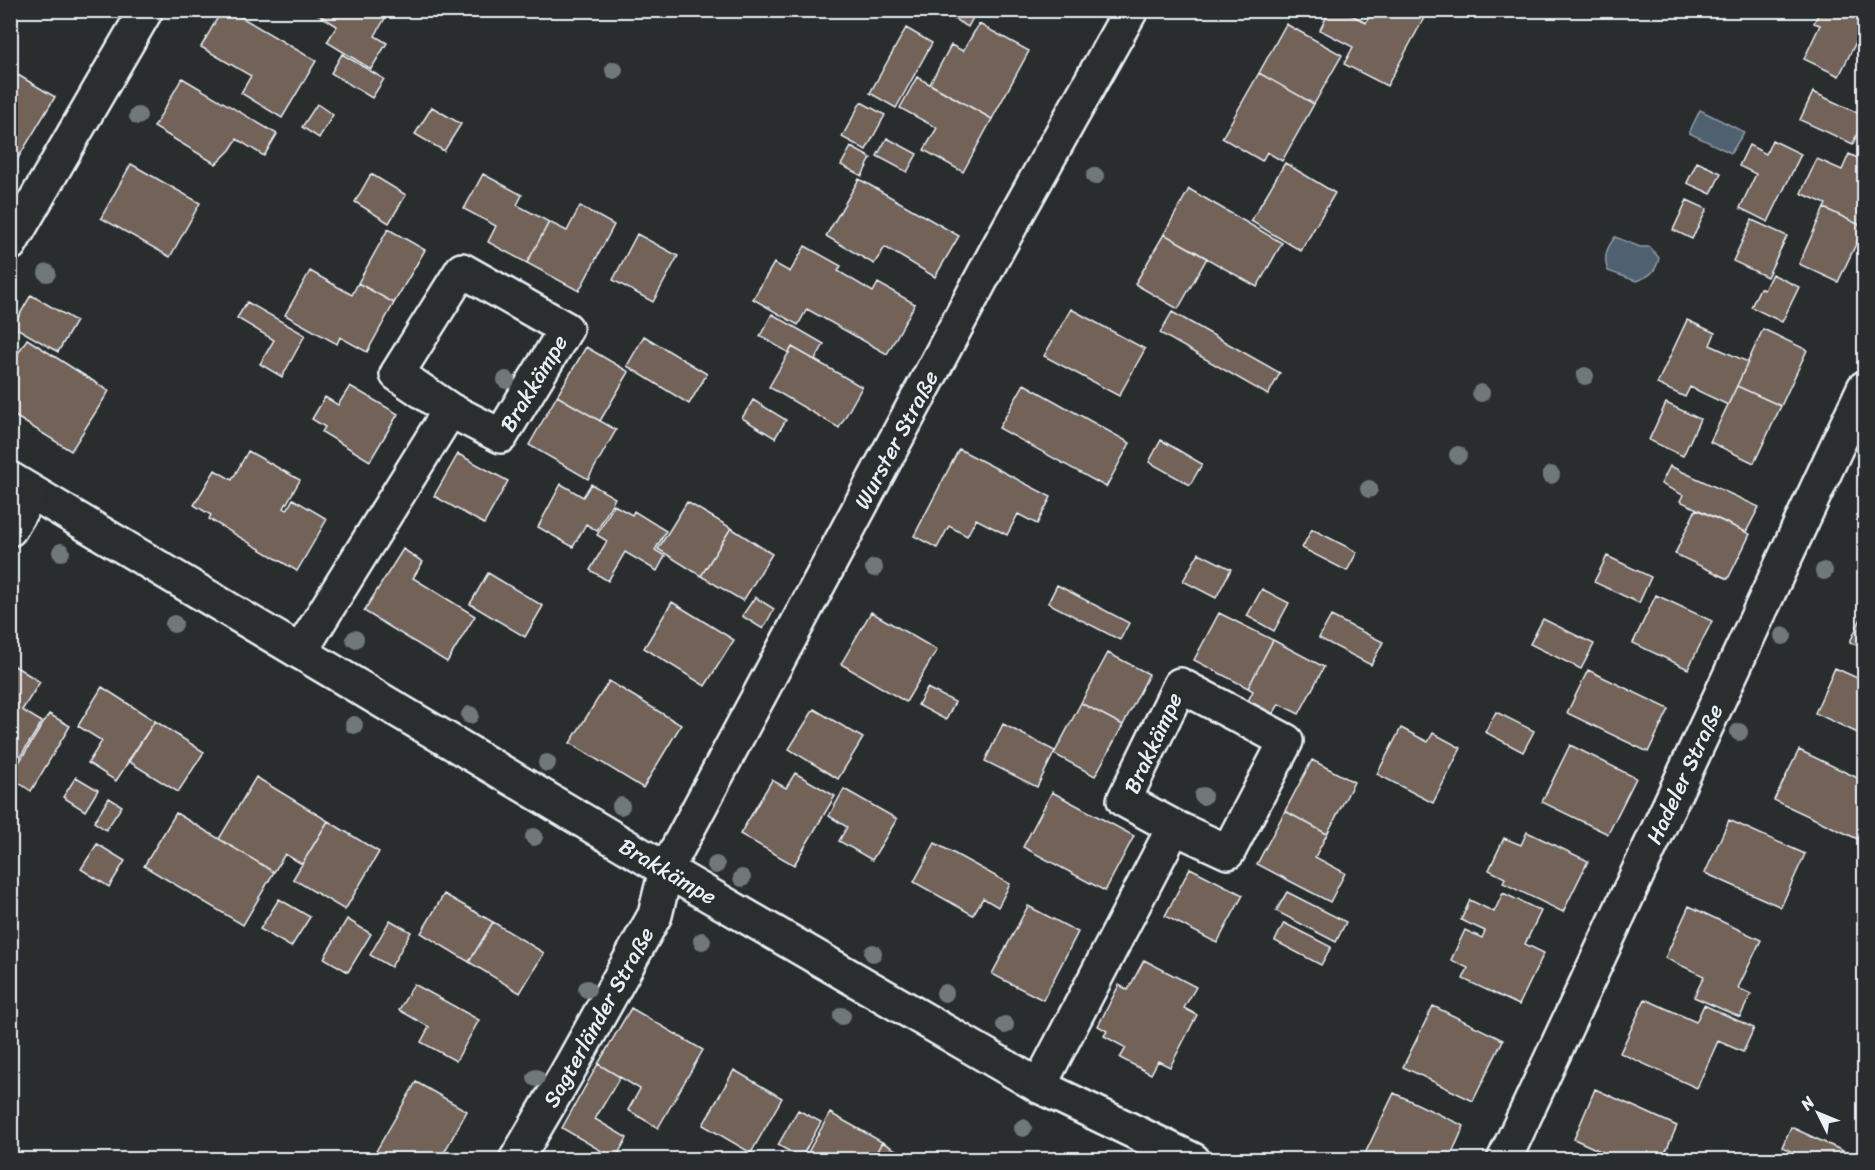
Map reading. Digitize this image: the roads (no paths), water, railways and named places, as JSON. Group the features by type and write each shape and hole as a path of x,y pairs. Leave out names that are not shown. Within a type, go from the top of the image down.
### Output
{"street":[{"path":"10,244 146,10"},
{"name":"Wurster Straße","path":"666,870 993,257 1131,10"},
{"name":"Brakkämpe","path":"462,270 566,329 501,436 450,410 396,374 462,270"},
{"name":"Hadeler Straße","path":"1504,1160 1864,388"},
{"path":"300,652 450,410"},
{"path":"10,529 21,486"},
{"name":"Brakkämpe","path":"21,486 666,870 1039,1086 1193,1160"},
{"name":"Brakkämpe","path":"1180,685 1286,741 1228,852 1174,827 1124,800 1180,685"},
{"path":"1039,1086 1174,827"},
{"name":"Sagterländer Straße","path":"516,1160 655,915 666,870"}],"water":[{"path":"1700,110 1744,132 1731,153 1689,133"},
{"path":"1615,237 1640,247 1650,247 1659,258 1652,273 1636,281 1608,271 1606,254"}]}
